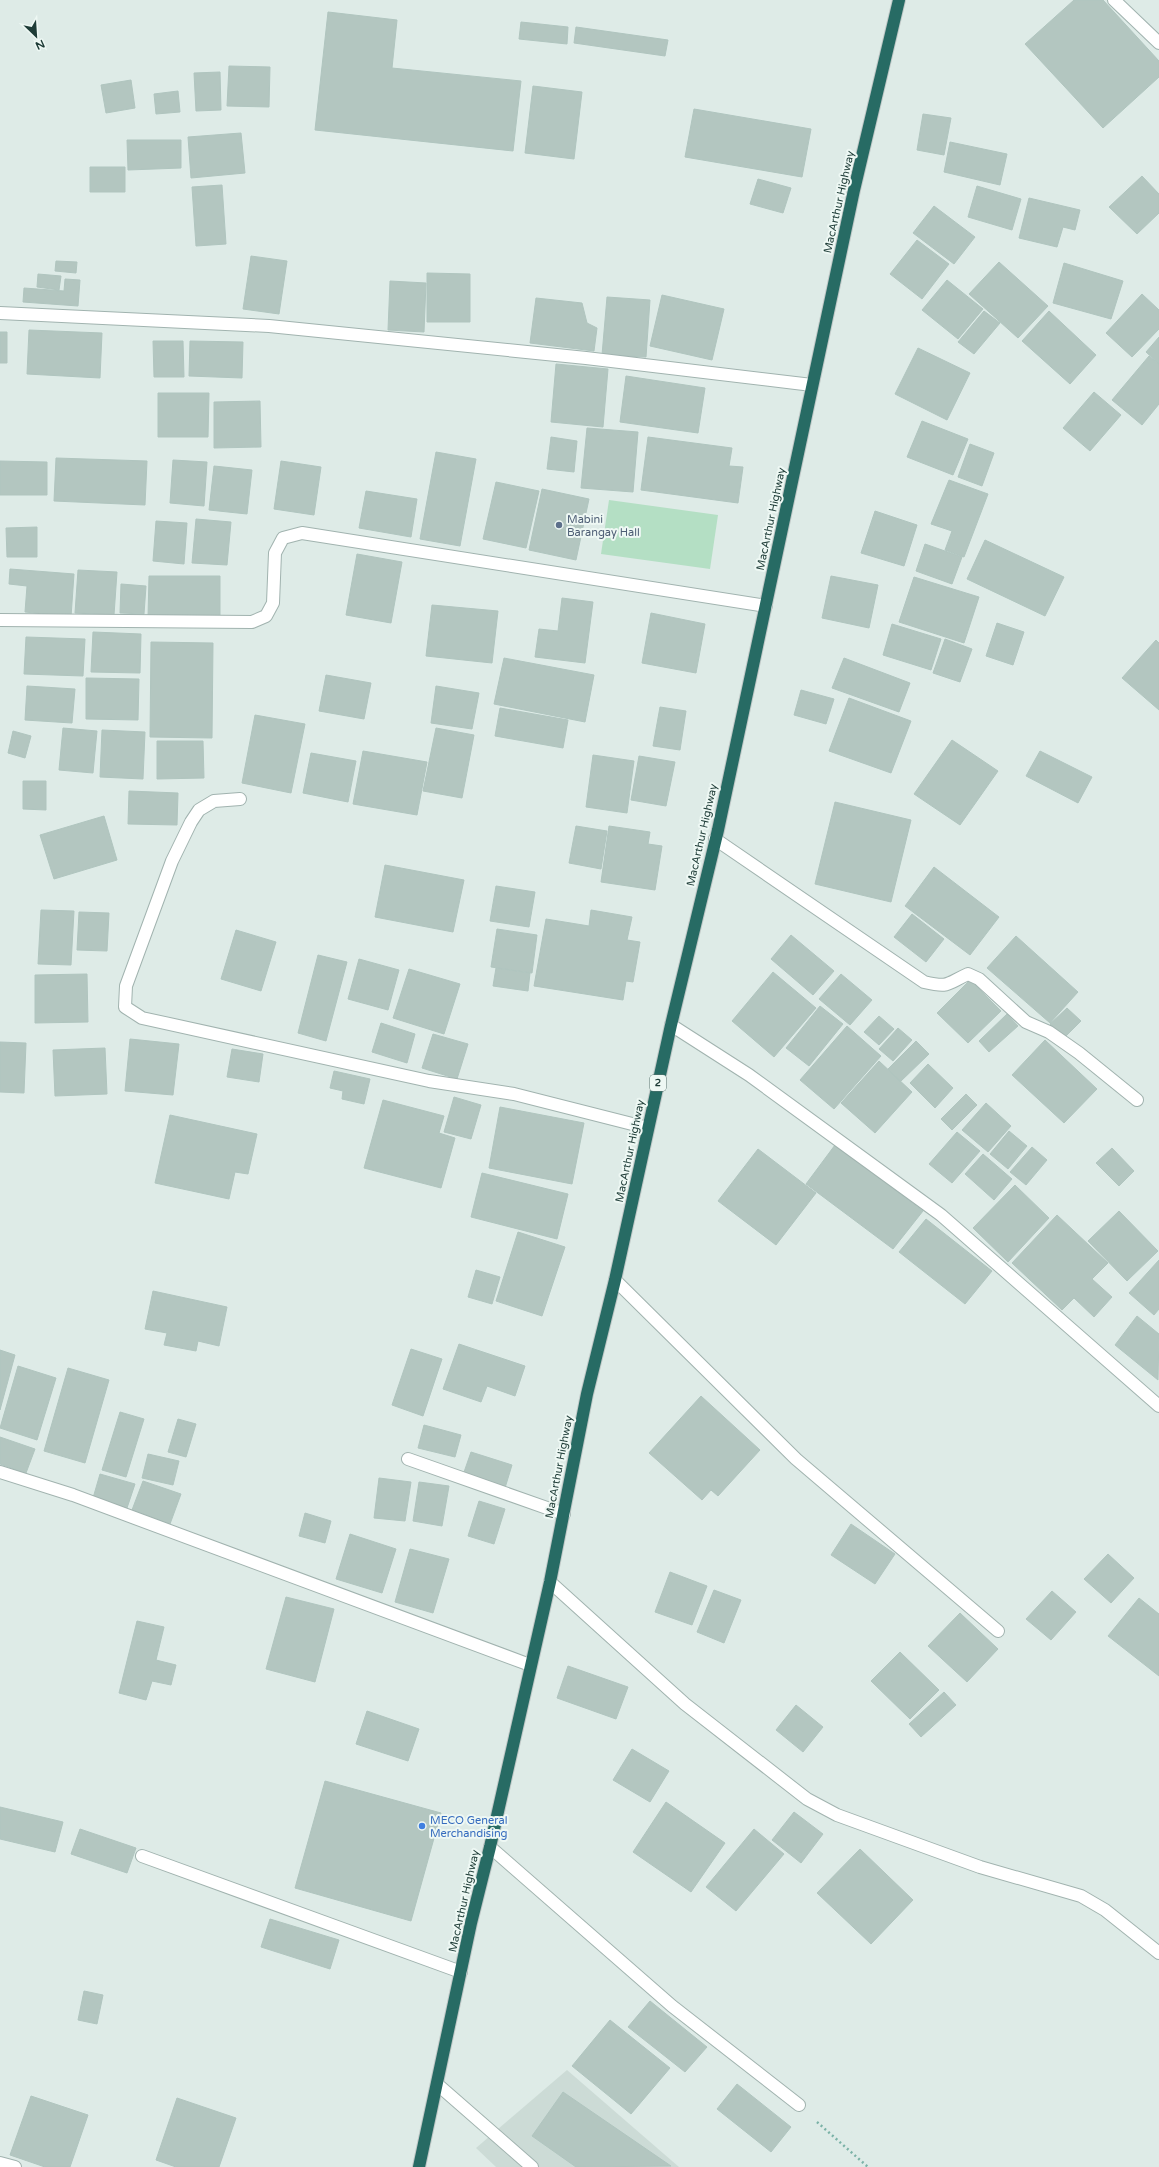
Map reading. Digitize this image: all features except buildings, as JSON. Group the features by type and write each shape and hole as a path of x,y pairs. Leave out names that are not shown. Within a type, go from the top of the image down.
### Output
{"highway":[{"name":"MacArthur Highway","path":"418,2167 471,1922 490,1846 550,1582 587,1394 615,1280 671,1025 715,839 854,190 899,0"}],"street":[{"path":"1114,0 1159,43"},
{"path":"0,312 268,326 586,358 812,385"},
{"path":"0,620 252,622 266,616 273,603 274,553 283,538 302,533 766,606"},
{"path":"240,799 214,801 199,810 182,839 172,861 126,986 125,1007 142,1018 429,1081 514,1094 648,1128"},
{"path":"715,839 924,982 940,986 949,985 968,974 979,979 1026,1022 1049,1032 1079,1053 1137,1100"},
{"path":"671,1025 749,1075 941,1215 1159,1406"},
{"path":"615,1280 796,1460 998,1632"},
{"path":"408,1458 564,1514"},
{"path":"0,1472 73,1495 530,1665"},
{"path":"550,1582 685,1704 807,1799 837,1814 980,1867 1081,1896 1126,1926 1159,1953"},
{"path":"490,1846 672,2006 799,2105"},
{"path":"142,1856 461,1972"},
{"path":"437,2084 532,2167"},
{"path":"0,2163 15,2167"}],"path":[{"path":"799,2105 868,2167"}],"shaded area":[{"path":"567,2070 679,2167 496,2167 476,2148"}],"green space":[{"path":"609,500 718,515 710,569 601,554"}],"place":[{"name":"Mabini Barangay Hall","path":"559,525"},
{"name":"MECO General Merchandising","path":"422,1826"}]}
